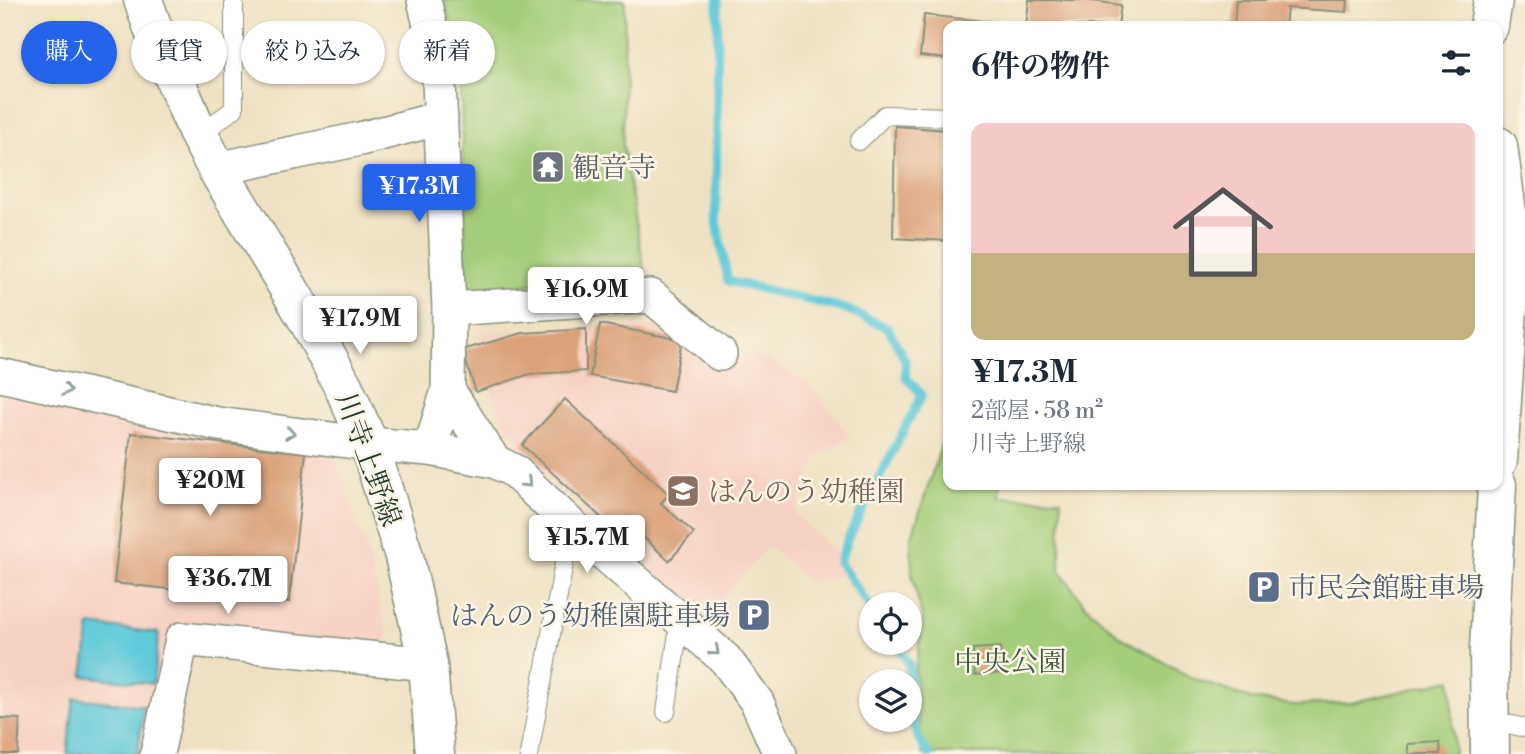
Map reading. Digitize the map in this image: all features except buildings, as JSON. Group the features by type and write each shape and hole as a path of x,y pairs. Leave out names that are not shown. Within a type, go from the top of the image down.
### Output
{"street":[{"name":"川寺上野線","path":"143,0 199,135 309,322 344,388 369,444 404,556 428,664 435,754"},
{"path":"424,0 438,59 449,309 448,390 430,449"},
{"path":"1490,21 1493,0"},
{"path":"217,169 360,139 441,118"},
{"path":"1503,202 1512,249 1503,385"},
{"path":"449,309 651,296 720,354"},
{"path":"0,374 218,424 369,444 430,449 494,461 514,471 570,524 725,659 757,702 780,754"},
{"path":"448,390 494,461"},
{"path":"1497,490 1489,649 1501,734"},
{"path":"163,753 182,639 428,664"}],"lane":[{"path":"199,135 234,109 234,0"},
{"path":"859,141 885,115 943,117"},
{"path":"529,754 570,524"},
{"path":"666,712 680,620"}],"shaded area":[{"name":"はんのう幼稚園","path":"664,325 737,361 755,353 810,384 850,437 817,457 795,514 855,571 811,584 768,546 704,621 536,467 505,424 486,380 479,332"},
{"path":"0,382 334,454 370,559 388,638 380,648 175,632 152,754 0,754"}],"green space":[{"name":"観音寺","path":"444,0 625,0 623,146 645,273 466,291 461,84 495,84 495,21 450,21"},
{"name":"中央公園","path":"943,443 943,490 999,490 999,497 1061,499 1060,570 1084,604 1121,637 1192,678 1251,699 1294,705 1350,703 1451,680 1454,754 922,754 922,669 915,669 918,655 922,655 922,592 916,592 912,574 911,539"}],"water":[{"path":"90,625 159,633 153,684 83,676"},
{"path":"74,698 144,706 138,754 67,754"}],"waterway":[{"path":"718,0 716,218 728,281 846,309 888,328 905,360 906,377 922,395 848,538 839,562 860,592"},
{"path":"903,655 909,669"},
{"path":"916,732 929,754"}],"place":[{"name":"観音寺","path":"548,167"},
{"name":"はんのう幼稚園","path":"683,491"},
{"name":"市民会館駐車場","path":"1264,587"},
{"name":"はんのう幼稚園駐車場","path":"754,615"}]}
